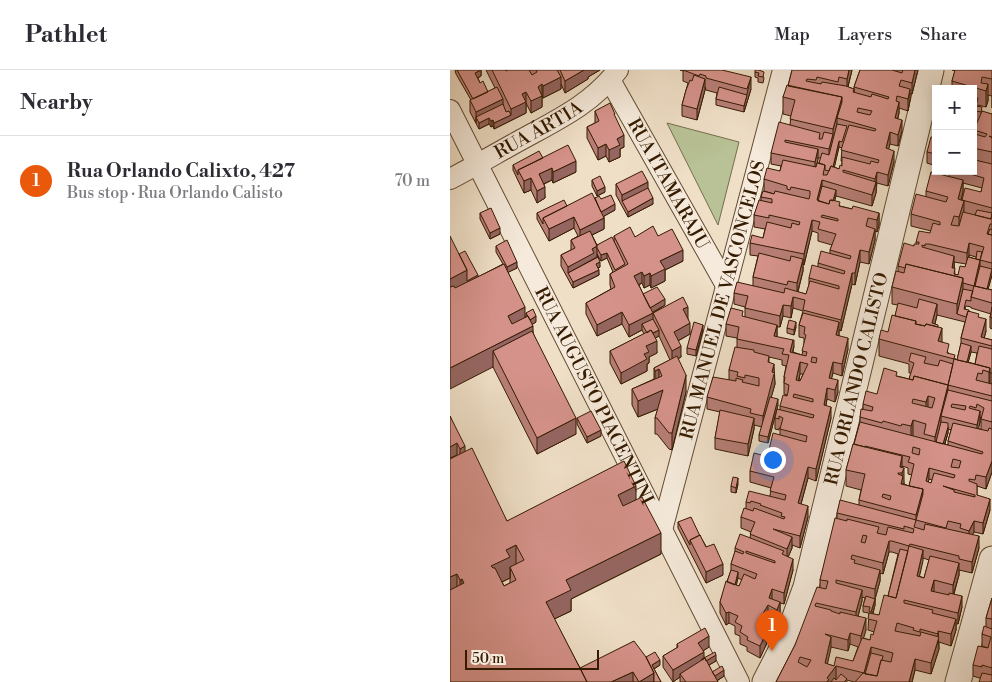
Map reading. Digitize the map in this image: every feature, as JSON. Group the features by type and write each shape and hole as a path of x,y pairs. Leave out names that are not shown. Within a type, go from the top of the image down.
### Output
{"street":[{"name":"RUA MANUEL DE VASCONCELOS","path":"662,530 783,70"},
{"name":"RUA ORLANDO CALISTO","path":"765,682 787,640 806,587 931,70"},
{"name":"RUA ITAMARAJU","path":"614,75 727,287"},
{"name":"RUA ÁRTIA","path":"450,178 478,165 583,105 614,75"},
{"name":"RUA AUGUSTO PIACENTINI","path":"450,110 739,682"},
{"path":"958,682 992,559"}],"green space":[{"path":"667,123 739,142 718,225"}],"building":[{"path":"457,70 481,70 475,73 480,83 483,81 488,92 473,99"},
{"path":"492,70 529,70 532,75 537,72 536,70 557,70 561,77 538,87 542,96 531,101 526,92 522,94 526,102 511,109"},
{"path":"560,70 584,70 565,81"},
{"path":"683,70 722,70 751,77 747,89"},
{"path":"755,70 764,72 763,77 758,76 759,73 755,72"},
{"path":"792,70 849,70 847,79 839,77 838,82 817,77 816,80 807,79 806,81 846,86 854,89 853,92 871,97 872,94 888,99 889,97 854,87 860,70 892,70 902,73 903,70 915,70 912,83 901,80 899,86 910,89 908,99 897,96 896,101 899,102 895,118 902,120 898,135 890,132 886,148 894,151 888,175 877,172 875,179 843,170 843,172 876,182 872,195 822,180 817,200 829,204 830,200 832,200 840,202 839,206 852,209 853,206 879,213 877,220 868,218 866,226 875,229 869,252 860,250 855,273 852,273 841,320 803,310 805,300 793,297 791,306 783,305 780,316 745,308 748,296 734,293 737,282 784,293 785,288 806,294 810,281 839,289 839,286 809,278 812,265 844,274 845,271 818,263 821,251 850,259 851,256 830,250 836,234 818,229 820,222 812,220 804,254 750,243 752,235 763,238 767,222 791,228 792,223 799,225 800,222 769,215 769,218 754,215 759,200 772,203 772,199 761,197 763,191 774,194 775,191 809,199 810,195 810,191 791,187 790,190 787,189 787,186 764,179 767,168 780,171 783,160 816,167 817,163 825,165 823,175 827,175 831,166 839,169 840,165 842,166 842,157 870,164 871,161 878,163 879,160 841,150 849,125 875,131 876,129 837,118 842,97 788,86","holes":["858,108 872,111 870,115 857,112","822,215 838,219 838,221 821,217"]},
{"path":"955,70 992,70 992,79 982,77 981,83 988,84 986,91 977,88 977,85 966,85 952,81"},
{"path":"694,75 705,79 697,109 682,105 690,80 692,81"},
{"path":"787,85 842,97 833,129 790,119 795,100 783,97"},
{"path":"497,87 503,99 476,112 470,100"},
{"path":"719,87 747,95 744,106 716,99"},
{"path":"610,103 624,135 617,139 620,145 609,150 606,144 598,148 587,127 599,121 595,111"},
{"path":"503,104 506,112 509,111 511,115 494,123 489,118 479,123 476,117"},
{"path":"977,106 982,107 981,112 977,111"},
{"path":"982,111 992,114 992,137 989,136 992,138 992,152 977,149 977,135 985,137 987,134 977,131 977,123"},
{"path":"779,122 820,133 819,139 822,139 824,132 833,134 829,149 785,140 785,142 818,149 815,162 771,153"},
{"path":"837,124 847,126 842,142 839,141 833,167 831,166 829,171 825,170 825,165 819,163 822,153 829,155"},
{"path":"931,137 932,137 932,153 927,152"},
{"path":"568,145 576,161 553,172 552,168 539,174 545,187 537,191 531,178 524,181 518,170"},
{"path":"539,151 543,158 518,170 518,175 513,165"},
{"path":"977,160 992,164 992,208 962,200 965,188 981,192 984,178 974,175 977,175"},
{"path":"642,171 648,182 622,195 616,184"},
{"path":"931,172 932,175 943,175 963,180 958,199 964,201 959,217 954,216 951,225 959,226 963,212 991,219 992,214 992,224 990,224 987,234 992,235 992,263 980,260 974,286 963,283 963,278 906,264 905,268 898,266 904,243 914,246 914,244 919,244 919,242 916,242 919,231 930,233 933,223 940,225 940,222 911,214 916,194 946,202 948,197 926,191","holes":["969,243 984,247 980,260 968,257 965,267 960,266 958,275 954,274 955,268 952,268 954,256 922,247 922,245 929,244 967,253"]},
{"path":"600,176 605,187 597,191 592,180"},
{"path":"822,186 836,190 833,201 830,200 829,204 818,201"},
{"path":"648,188 653,198 628,212 622,201"},
{"path":"592,193 604,218 580,230 574,217 549,229 543,218"},
{"path":"611,195 615,204 601,212 595,198 599,196 601,199"},
{"path":"564,200 567,206 543,218 543,224 537,213"},
{"path":"491,208 500,228 490,233 480,213"},
{"path":"977,210 992,213 991,219 975,215"},
{"path":"653,226 658,236 672,229 683,250 660,261 665,269 651,276 650,273 644,276 642,272 634,276 653,313 629,325 622,312 597,325 586,303 615,287 610,274 628,264 614,236 630,227 635,237"},
{"path":"990,229 992,230 992,235 988,234"},
{"path":"590,231 597,246 592,249 594,253 568,267 561,255 575,248 571,240"},
{"path":"450,236 467,270 450,279"},
{"path":"612,237 625,264 615,270 607,253 601,255 597,248 597,245"},
{"path":"507,240 517,262 507,267 496,246"},
{"path":"465,251 478,275 467,281 467,270 459,254"},
{"path":"977,251 982,252 980,260 976,259"},
{"path":"759,253 790,261 791,256 803,259 797,283 788,281 787,285 753,277"},
{"path":"598,257 600,262 596,264 599,270 573,282 568,273"},
{"path":"504,264 525,307 508,316 512,324 528,316 533,326 450,368 450,287 454,286 455,288"},
{"path":"906,264 963,278 957,304 892,287 896,271 904,273"},
{"path":"980,266 992,269 987,289 975,286"},
{"path":"974,286 992,290 992,303 971,297"},
{"path":"657,287 665,299 650,308 643,294"},
{"path":"963,289 973,291 971,301 966,300 964,309 969,310 969,312 966,317 957,314"},
{"path":"683,297 688,307 683,309 690,323 674,332 681,346 672,351 653,313"},
{"path":"919,299 937,304 932,323 938,325 938,327 916,324 916,321 895,316 898,303 917,308"},
{"path":"731,308 743,311 742,316 777,325 774,336 793,340 790,352 806,356 807,352 802,351 806,335 804,334 805,327 799,325 803,313 839,322 836,335 848,338 842,364 833,362 829,378 838,380 835,390 827,388 824,405 831,407 816,469 808,467 798,503 808,506 800,536 773,529 792,537 787,549 750,534 755,522 741,517 744,508 753,511 754,508 784,519 785,517 781,516 782,513 761,504 751,501 750,503 746,502 749,491 785,500 786,495 770,491 774,477 750,471 754,453 777,459 779,453 769,450 773,433 806,442 807,436 780,429 783,418 779,416 779,419 775,418 777,409 813,418 814,415 780,406 783,395 787,396 789,385 784,383 789,355 782,354 784,349 737,339 739,327 726,324","holes":["812,357 817,358 816,363 811,362","800,362 808,364 800,381 796,380","794,394 813,399 813,402 793,397"]},
{"path":"533,309 536,316 530,320 526,313"},
{"path":"968,311 979,314 978,317 986,319 981,337 992,340 992,346 961,338"},
{"path":"892,315 916,321 915,324 925,326 926,324 942,328 938,341 949,344 947,353 955,355 954,359 879,339 881,330 888,332"},
{"path":"653,319 659,330 653,333 651,330 647,333 642,324"},
{"path":"789,320 796,322 794,330 787,328"},
{"path":"694,322 703,325 696,350 687,348"},
{"path":"651,330 657,341 646,346 649,352 644,354 647,359 621,373 610,351"},
{"path":"532,331 576,418 537,438 493,351"},
{"path":"961,343 971,346 967,362 957,360"},
{"path":"979,346 992,349 992,373 990,373 990,368 975,364"},
{"path":"735,347 754,350 754,352 769,356 768,362 774,364 772,372 775,373 763,416 750,413 751,409 707,397 713,377 736,381 736,378 743,380 742,382 759,386 759,378 745,375 745,378 737,376 738,372 729,370"},
{"path":"911,353 926,357 924,363 938,366 940,360 953,364 948,385 914,376 913,380 909,379 914,363 909,361"},
{"path":"677,356 686,375 672,433 669,433 655,418 663,390 638,401 632,389 662,376 659,369 655,371 654,368"},
{"path":"954,359 990,368 989,372 983,370 982,374 978,373 976,380 992,384 992,396 948,385"},
{"path":"884,368 897,372 896,376 913,380 914,376 948,385 935,437 924,434 926,424 913,420 911,426 902,424 901,426 860,417 861,409 872,411 873,407 863,404 866,391 877,394","holes":["928,396 935,398 932,408 912,403 913,399 926,402"]},
{"path":"948,390 992,401 992,422 981,419 984,408 977,404 976,408 970,406 969,408 980,411 977,425 941,416","holes":["952,404 966,406 965,410 951,407"]},
{"path":"770,397 778,399 768,437 759,435"},
{"path":"720,410 754,418 748,444 715,438"},
{"path":"591,411 601,430 587,437 577,418"},
{"path":"450,416 465,446 460,449 457,443 450,447"},
{"path":"860,422 982,454 983,452 948,441 953,423 988,431 989,428 992,429 992,461 986,477 976,475 975,480 969,479 969,481 977,484 977,495 990,499 983,523 974,521 969,531 960,528 961,524 948,521 946,528 916,520 923,489 909,486 914,464 908,462 910,457 854,444","holes":["913,447 920,449 919,455 912,453","953,459 961,461 959,468 951,467","929,468 955,475 954,478 934,473 931,483 926,481","943,486 975,495 975,497 954,492 954,490"]},
{"path":"941,422 948,423 943,444 936,442"},
{"path":"853,444 902,456 900,467 904,468 902,473 898,473 903,476 901,484 923,489 916,515 859,500 865,474 846,470","holes":["883,494 891,496 890,500 882,497"]},
{"path":"472,448 507,521 624,461 636,486 618,495 623,506 642,497 661,533 566,580 571,590 546,602 587,682 450,682 450,590 464,583 457,574 450,577 450,459","holes":["516,545 524,560 510,567 516,580 504,586 495,568 491,566 510,557 506,550"]},
{"path":"733,477 738,478 736,488 731,486"},
{"path":"840,500 916,520 914,527 924,530 925,524 979,536 972,562 959,559 959,556 910,544 909,546 923,550 917,576 924,578 930,556 959,563 953,585 934,580 931,591 962,596 958,613 904,600 904,603 933,610 932,613 956,619 951,634 938,631 938,634 920,629 920,632 913,630 914,628 897,623 895,631 920,636 921,632 939,637 931,663 915,659 909,682 855,682 863,673 877,676 881,660 891,662 893,653 871,647 864,673 836,666 826,682 776,682 795,645 817,587 826,589 828,581 820,580 835,518 879,527 877,533 886,535 888,527 913,533 914,529 904,526 904,529 837,513","holes":["863,535 867,536 865,543 861,542","889,541 909,546 896,598 884,595 879,615 869,613 868,619 877,621 873,635 871,634 870,640 862,638 853,661 836,657 834,666 825,663 831,637 825,634 848,640 850,633 861,636 866,618 840,612 840,614 815,606 816,603 856,612 862,590 836,583 836,580 875,589 880,570 854,563 855,560 851,559 852,555 883,563","800,657 811,660 807,667 798,662"]},
{"path":"691,517 700,535 690,540 690,545 678,522"},
{"path":"740,534 784,551 782,554 793,559 784,593 772,589 769,598 780,602 777,610 768,605 761,617 771,623 760,646 747,640 748,637 740,632 742,626 735,622 738,616 729,612 726,613 720,602 726,581 739,586 744,574 755,579 757,574 731,564 735,551 743,554 744,552 735,548","holes":["746,551 775,561 775,563 746,553"]},
{"path":"700,535 706,547 714,544 723,564 706,572 690,540"},
{"path":"900,549 908,551 896,598 888,596"},
{"path":"731,570 738,572 735,585 727,582"},
{"path":"866,596 875,599 871,612 869,611 870,607 863,606"},
{"path":"992,598 992,619 986,618"},
{"path":"984,626 992,629 992,668 973,665 978,646 988,648 991,637 982,634"},
{"path":"705,628 709,636 698,643 704,652 673,670 663,656 678,647 677,644"},
{"path":"634,641 646,657 654,673 639,682 633,672 611,682 587,682 580,668"},
{"path":"655,652 660,660 652,665 661,682 654,682 654,673 646,657"},
{"path":"715,652 716,655 706,661 705,658 702,660 702,659"},
{"path":"871,653 883,656 877,676 865,674"},
{"path":"705,658 718,682 686,682 680,674"},
{"path":"722,666 724,670 715,676 712,672"},
{"path":"982,673 992,675 992,682 979,682"},
{"path":"841,674 847,679 844,682 831,682 834,678 836,680"}],"place":[{"name":"Rua Orlando Calixto, 427","path":"772,651"}]}
